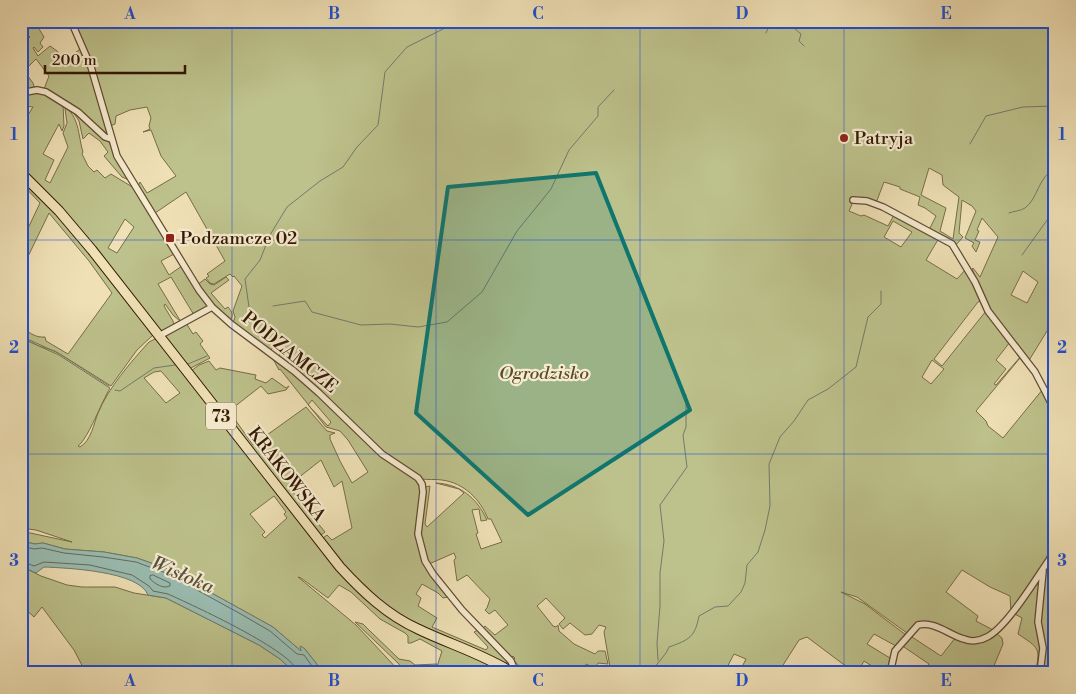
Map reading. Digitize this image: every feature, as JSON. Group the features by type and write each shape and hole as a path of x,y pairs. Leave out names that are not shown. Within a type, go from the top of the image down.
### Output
{"main road":[{"name":"KRAKOWSKA","path":"21,174 59,211 356,585 386,611 410,626 484,657 512,672"}],"street":[{"name":"PODZAMCZE","path":"71,21 91,67 111,139 121,163 195,286 212,307 231,324 306,381 382,454 418,478 422,484 423,492 418,534 425,561 461,609 511,661 513,666 512,672"},
{"path":"21,93 37,90 46,92 78,112 104,136 111,139"},
{"path":"853,200 867,201 883,207 952,244 975,282 988,311 1031,368 1045,391 1051,403 1053,414 1051,466 1054,535 1052,559 1009,617 988,637 981,640 967,640 931,625 918,625 895,651 892,657 890,673"},
{"path":"159,336 212,307"},
{"path":"1040,673 1043,648 1038,622 1043,569"}],"highlighted area":[{"path":"596,173 690,410 528,515 416,413 448,187"}],"green space":[{"path":"21,21 30,22 35,25 44,37 40,43 43,47 38,52 33,48 38,56 50,46 65,61 81,50 91,74 107,128 107,136 44,89 49,76 36,59 24,71 35,89 29,90 26,83 21,81 21,45 30,37 23,30 21,32"},
{"name":"Ogrodzisko","path":"73,21 1055,21 1055,318 1028,362 992,316 972,269 980,277 998,237 982,218 975,240 980,242 976,252 972,246 974,243 965,238 976,211 972,206 962,200 959,233 963,237 955,246 945,238 922,227 929,230 936,216 918,205 920,197 900,189 900,187 884,182 876,203 853,199 853,201 870,204 853,202 849,211 861,216 864,215 888,226 894,215 939,238 926,260 957,279 966,269 962,262 969,274 991,318 1010,342 996,360 1006,369 994,384 996,385 1021,356 1042,384 1050,402 1052,415 1049,464 1054,522 1048,560 1011,612 1010,596 990,587 962,570 946,592 978,616 976,621 995,631 983,639 971,640 960,637 939,626 928,623 918,625 907,633 857,597 841,592 865,604 906,635 896,646 874,634 867,644 890,658 887,673 883,673 864,661 857,673 855,673 807,637 799,640 778,673 739,673 746,659 734,654 724,673 704,673 698,671 696,673 611,673 604,632 606,627 599,625 592,634 585,635 570,623 563,629 559,624 565,618 546,598 537,606 553,626 556,627 558,625 559,631 574,644 595,654 598,651 605,651 608,664 598,663 595,668 586,664 582,673 527,673 513,660 515,658 513,656 511,658 483,628 485,626 495,635 508,625 495,610 489,614 485,610 490,599 467,575 457,581 454,553 429,564 421,539 425,487 430,486 425,524 427,527 464,493 459,489 436,483 460,489 473,499 487,520 481,521 479,509 472,510 481,549 502,542 491,519 488,519 481,505 464,488 450,482 422,479 374,445 322,392 278,356 284,350 283,347 274,346 270,351 233,323 235,317 233,311 242,286 230,274 214,284 210,283 206,278 209,276 207,274 225,261 186,192 155,213 138,186 140,182 147,193 176,176 161,156 151,130 143,132 150,129 151,118 147,107 130,110 116,116 115,124 110,126 93,69","holes":["929,168 942,175 943,185 959,197 953,239 940,231 946,208 921,195","893,221 912,232 901,247 884,237","1023,271 1038,282 1027,303 1011,295","981,301 986,311 942,366 934,359 978,302","1020,358 1032,371 1043,389 1003,438 988,426 986,421 976,411","932,360 944,369 931,384 922,377"]},
{"path":"40,92 63,105 64,126 62,131 59,124 43,154 54,160 45,180 50,183 68,147 63,133 67,123 66,107 74,117 82,154 88,166 94,172 97,170 105,178 111,174 134,188 174,254 161,261 169,275 182,266 208,307 194,315 171,277 158,284 181,322 165,304 164,306 174,326 162,333 21,169 21,126 33,107 26,106 21,113 21,94","holes":["125,219 134,227 117,253 108,248"]},
{"path":"71,109 109,142 129,180 122,177 104,156 108,152 100,141 89,133 83,139 79,121"},
{"path":"21,177 68,226 153,335 137,350 111,386 60,354 21,335 21,326 35,336 45,337 46,341 68,354 112,293 89,261 49,213 21,271 21,243 40,203 21,183"},
{"path":"226,277 229,280 211,293 225,309 228,307 231,310 230,321 215,307 197,285 205,279 214,285"},
{"path":"186,323 193,334 196,332 203,341 200,344 210,358 189,369 164,335"},
{"path":"21,338 59,355 110,388 90,428 78,446 80,447 87,441 98,413 114,385 149,342 155,339 158,340 358,591 469,654 507,673 476,673 469,670 465,673 435,673 442,651 420,639 408,643 408,636 405,633 380,619 351,592 339,585 328,598 298,577 356,625 401,673 324,673 304,648 301,651 273,627 168,569 137,558 104,552 65,549 43,543 35,544 21,541 21,531 72,542 36,530 21,528","holes":["161,371 180,393 166,403 144,378 154,372","274,496 286,512 284,514 287,518 265,538 262,535 265,532 250,514"]},
{"path":"272,357 338,412 376,452 415,478 421,490 416,528 420,554 428,571 448,597 443,598 422,584 416,594 421,598 418,606 437,618 432,627 486,650 488,647 474,632 478,630 507,660 507,663 424,628 369,592 349,573 323,538 327,535 332,540 352,528 342,481 334,487 321,460 288,486 325,532 321,535 191,371 209,361 216,370 220,368 256,375 255,379 266,383 272,378 286,388 289,386 286,390 268,394 261,386 229,411 253,445 306,407 327,431 335,433 330,435 330,439 352,483 368,472 348,440 340,431 326,427 311,408 328,426 331,422 312,400 308,405 279,370"},
{"path":"1055,560 1055,673 1041,673 1040,622 1044,572 1051,562"},
{"path":"21,566 41,576 67,585 115,587 134,593 166,598 259,645 280,659 295,673 86,673 74,650 42,607 34,617 21,605"},
{"path":"1041,574 1038,599 1041,640 1038,673 1035,673 1038,658 1037,649 1018,634 1022,618 1013,613"},
{"path":"355,622 363,624 399,659 410,661 415,665 437,664 434,673 404,673 399,664"},
{"path":"996,633 1002,638 1003,644 991,673 924,673 929,664 901,645 909,635 941,656 956,637 965,641"}],"water":[{"path":"21,541 35,544 43,543 65,549 104,552 137,558 168,569 273,627 301,651 300,646 304,648 324,673 295,673 280,659 259,645 166,598 148,595 142,587 117,576 69,568 44,567 36,573 21,566"}],"waterway":[{"path":"249,307 245,279 260,260 270,235 287,207 320,181 343,167 357,147 378,125 385,72 407,47 459,21"},
{"path":"766,33 771,21"},
{"path":"795,21 794,28 801,34 799,41 804,46"},
{"path":"273,306 305,301 312,312 361,325 390,324 418,327 447,322 482,292 517,231 551,189 569,150 598,116 598,107 614,90"},
{"path":"970,144 986,116 1023,107 1055,106"},
{"path":"1009,213 1023,209 1029,204 1041,182 1049,172 1055,169"},
{"path":"1022,255 1050,216 1055,196"},
{"path":"650,673 669,647 690,637 699,616 715,607 728,606 741,592 745,583 747,565 758,552 765,530 770,506 769,464 780,437 794,421 808,400 828,389 856,367 868,317 881,304 881,291"},
{"path":"21,337 55,351 109,386"},
{"path":"188,364 207,356"},
{"path":"115,390 120,391 154,368 175,365"},
{"path":"658,660 660,573 664,541 660,505 687,467 683,435 686,427 686,395"}],"place":[{"name":"Patryja","path":"844,138"},
{"name":"Podzamcze 02","path":"170,238"}],"water label":[{"name":"Wisłoka","path":"183,574"}]}
